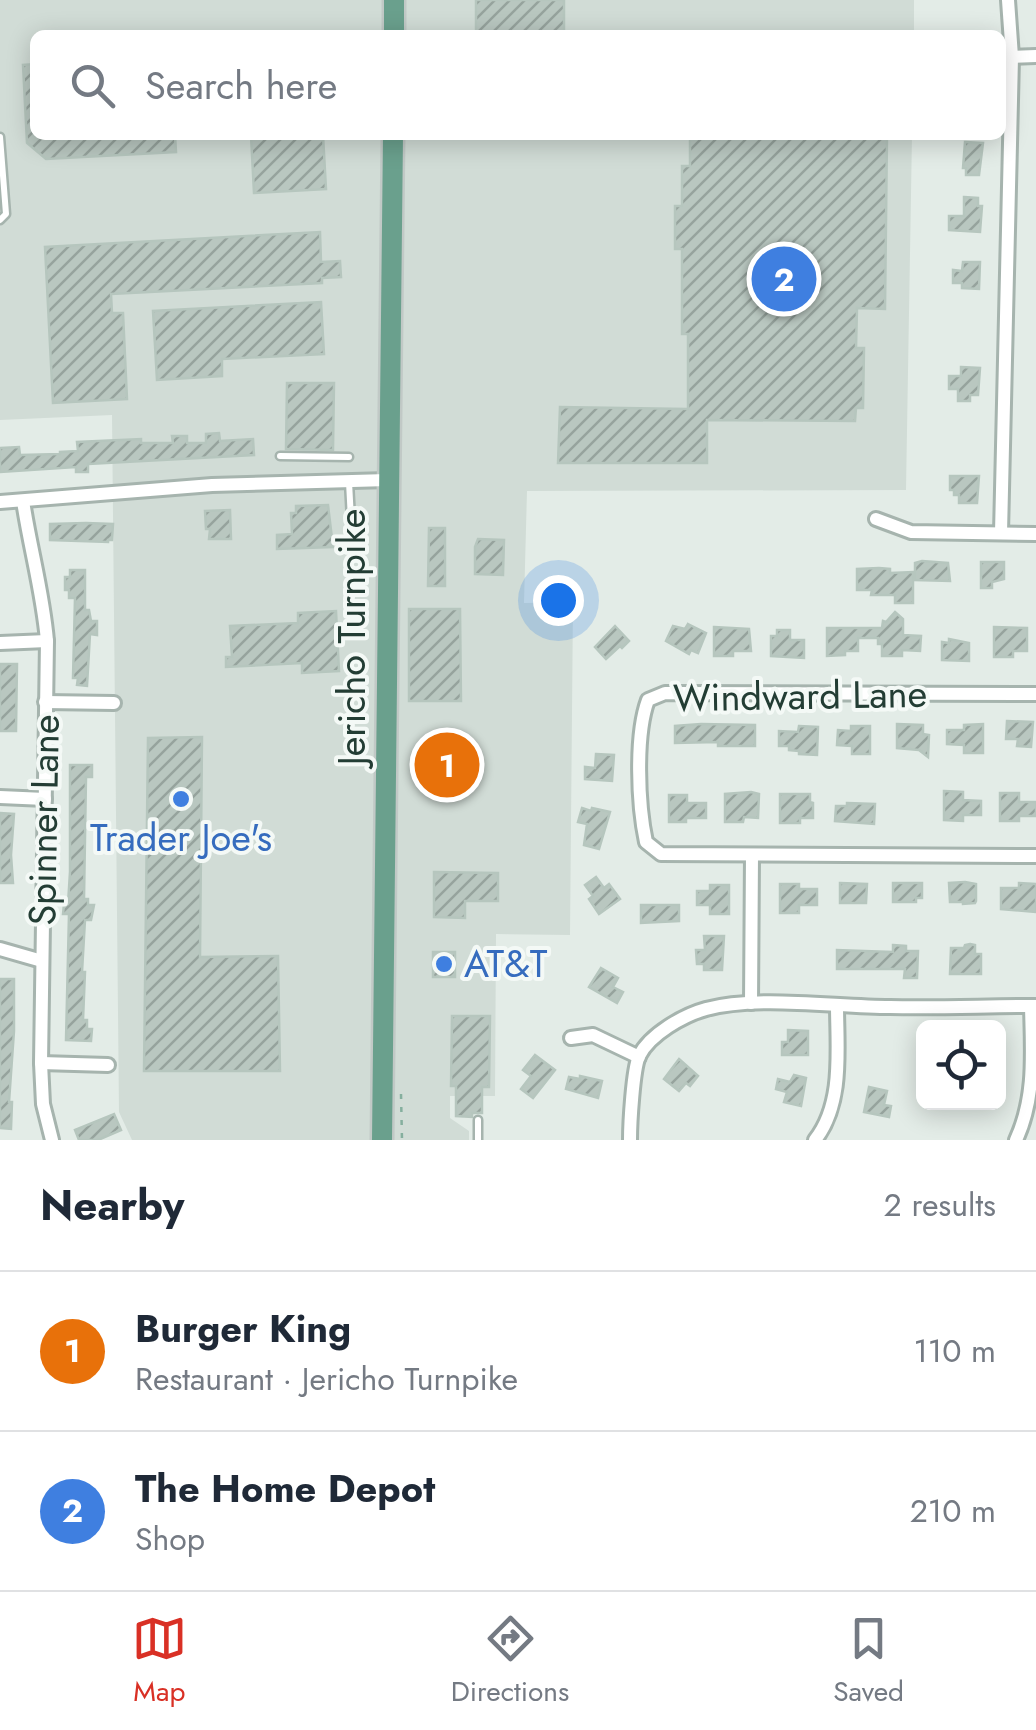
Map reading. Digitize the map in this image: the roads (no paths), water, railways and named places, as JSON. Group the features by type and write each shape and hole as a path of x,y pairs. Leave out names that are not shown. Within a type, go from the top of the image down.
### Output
{"main road":[{"path":"394,0 394,30"},
{"name":"Jericho Turnpike","path":"382,1140 393,140"}],"street":[{"path":"1001,534 1012,57 1008,0"},
{"path":"1012,57 1036,56"},
{"path":"0,502 212,485 388,480"},
{"name":"Spinner Lane","path":"24,501 44,604 47,641 40,1063 43,1104 52,1140"},
{"path":"876,519 911,532 1036,534"},
{"path":"0,643 47,641"},
{"name":"Windward Lane","path":"1036,694 665,693 648,700 641,719 642,824 646,842 661,854 1036,856"},
{"path":"45,702 114,703"},
{"path":"0,797 44,799"},
{"path":"751,1003 752,855"},
{"path":"0,949 42,961"},
{"path":"630,1140 639,1057 653,1039 676,1020 703,1009 751,1003 890,1008 1034,1006 1030,1101 1016,1140"},
{"path":"815,1140 836,1092 837,1006"},
{"path":"571,1038 593,1035 639,1057"},
{"path":"40,1063 108,1065"}],"lane":[{"path":"0,137 6,214 0,220"},
{"path":"280,456 349,456"},
{"path":"349,480 352,538"},
{"path":"478,1120 478,1140"}],"place":[{"name":"The Home Depot","path":"784,279"},
{"name":"Burger King","path":"447,765"},
{"name":"Trader Joe's","path":"181,799"},
{"name":"AT&T","path":"444,964"}]}
